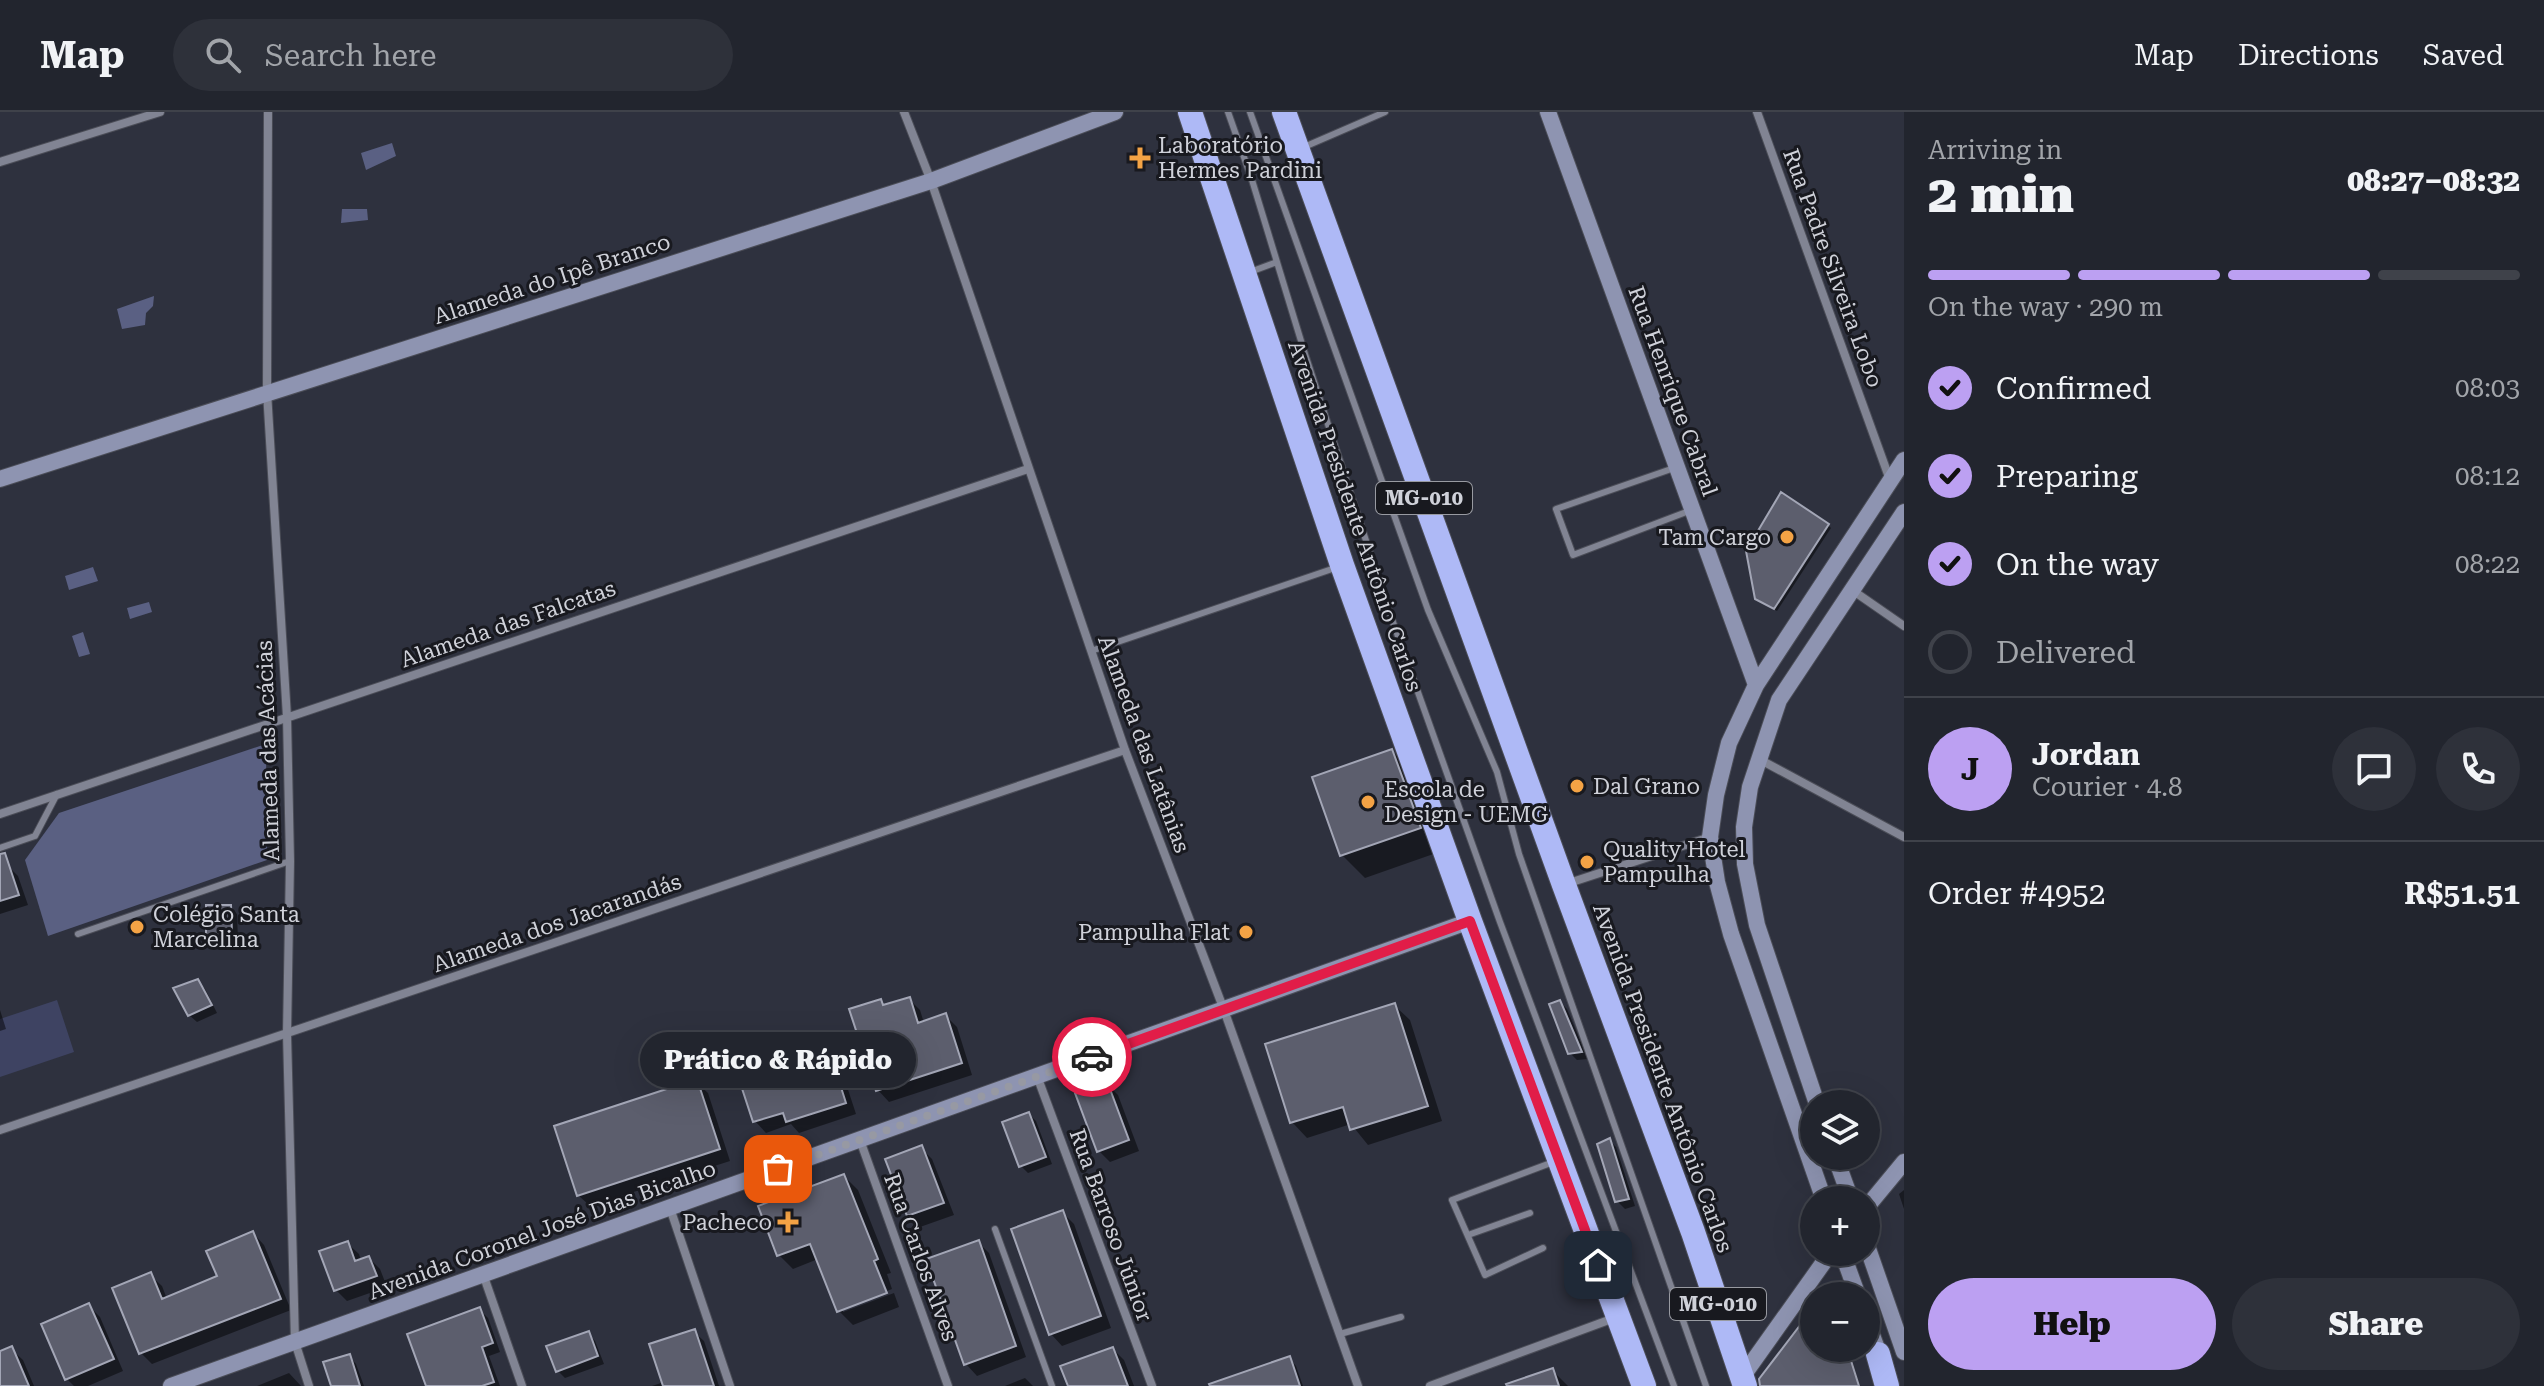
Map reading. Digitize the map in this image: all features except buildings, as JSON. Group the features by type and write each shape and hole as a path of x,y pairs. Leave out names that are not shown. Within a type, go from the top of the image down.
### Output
{"highway":[{"name":"Avenida Presidente Antônio Carlos","path":"1190,112 1342,565 1470,921 1644,1386"},
{"name":"Avenida Presidente Antônio Carlos","path":"1284,112 1693,1232 1744,1381"},
{"path":"1880,1360 1889,1386"}],"street":[{"path":"0,162 160,112"},
{"name":"Alameda das Acácias","path":"268,112 267,392 287,717 290,861 287,1034 295,1342 309,1386"},
{"name":"Alameda das Latânias","path":"904,112 931,181 1125,750 1224,1010 1358,1386"},
{"name":"Alameda do Ipê Branco","path":"0,479 931,181 1115,112"},
{"name":"Rua Henrique Cabral","path":"1548,112 1756,685"},
{"name":"Rua Padre Silveira Lobo","path":"1757,112 1891,481"},
{"path":"1819,1186 1731,934 1717,882 1710,837 1716,795 1729,743 1756,685 1904,460"},
{"name":"Alameda das Falcatas","path":"0,814 1028,469"},
{"path":"1812,1090 1757,925 1745,864 1744,827 1750,787 1757,758 1779,700 1904,512"},
{"path":"1852,590 1904,626"},
{"name":"Alameda dos Jacarandás","path":"0,1130 1125,750"},
{"path":"1757,758 1904,837"},
{"path":"1564,885 1710,837"},
{"name":"Avenida Coronel José Dias Bicalho","path":"171,1386 1470,921"},
{"name":"Rua Barroso Júnior","path":"1037,1076 1152,1386"},
{"name":"Rua Carlos Alves","path":"860,1140 948,1386"},
{"path":"1880,1191 1904,1162"},
{"path":"670,1208 730,1386"},
{"path":"1744,1381 1822,1266"},
{"path":"1874,1266 1904,1352"},
{"path":"483,1274 522,1386"},
{"path":"1430,1386 1618,1317"}],"lane":[{"path":"1228,112 1389,611 1500,922 1674,1386"},
{"path":"1250,112 1428,610 1497,772 1519,854 1706,1386"},
{"path":"1297,150 1385,112"},
{"path":"1244,274 1277,262"},
{"path":"1677,467 1556,509 1573,555 1693,509"},
{"path":"1091,651 1342,565"},
{"path":"0,848 35,836 57,794"},
{"path":"78,934 290,861"},
{"path":"1543,1248 1485,1275 1452,1200 1559,1160"},
{"path":"1468,1235 1530,1213"},
{"path":"995,1229 1052,1386"},
{"path":"1340,1334 1401,1317"}],"shaded area":[{"path":"392,143 396,156 366,170 361,153"},
{"path":"342,209 367,209 368,220 341,223"},
{"path":"154,296 153,306 146,313 145,325 122,329 117,309"},
{"path":"93,567 98,581 69,590 65,576"},
{"path":"149,602 152,612 130,619 127,608"},
{"path":"83,632 90,654 79,657 72,636"},
{"path":"266,744 267,860 48,936 25,860 59,813"},
{"path":"57,1000 74,1052 0,1077 0,1019"}],"way so far":[{"path":"778,1169 1092,1057"}],"place":[{"name":"Laboratório Hermes Pardini","path":"1140,158"},
{"name":"Tam Cargo","path":"1787,537"},
{"name":"Dal Grano","path":"1577,786"},
{"name":"Escola de Design - UEMG","path":"1368,802"},
{"name":"Quality Hotel Pampulha","path":"1587,862"},
{"name":"Colégio Santa Marcelina","path":"137,927"},
{"name":"Pampulha Flat","path":"1246,932"},
{"name":"Prático & Rápido","path":"778,1169"},
{"name":"Pacheco","path":"788,1222"}],"route":[{"path":"1092,1057 1470,921 1598,1265"}]}
